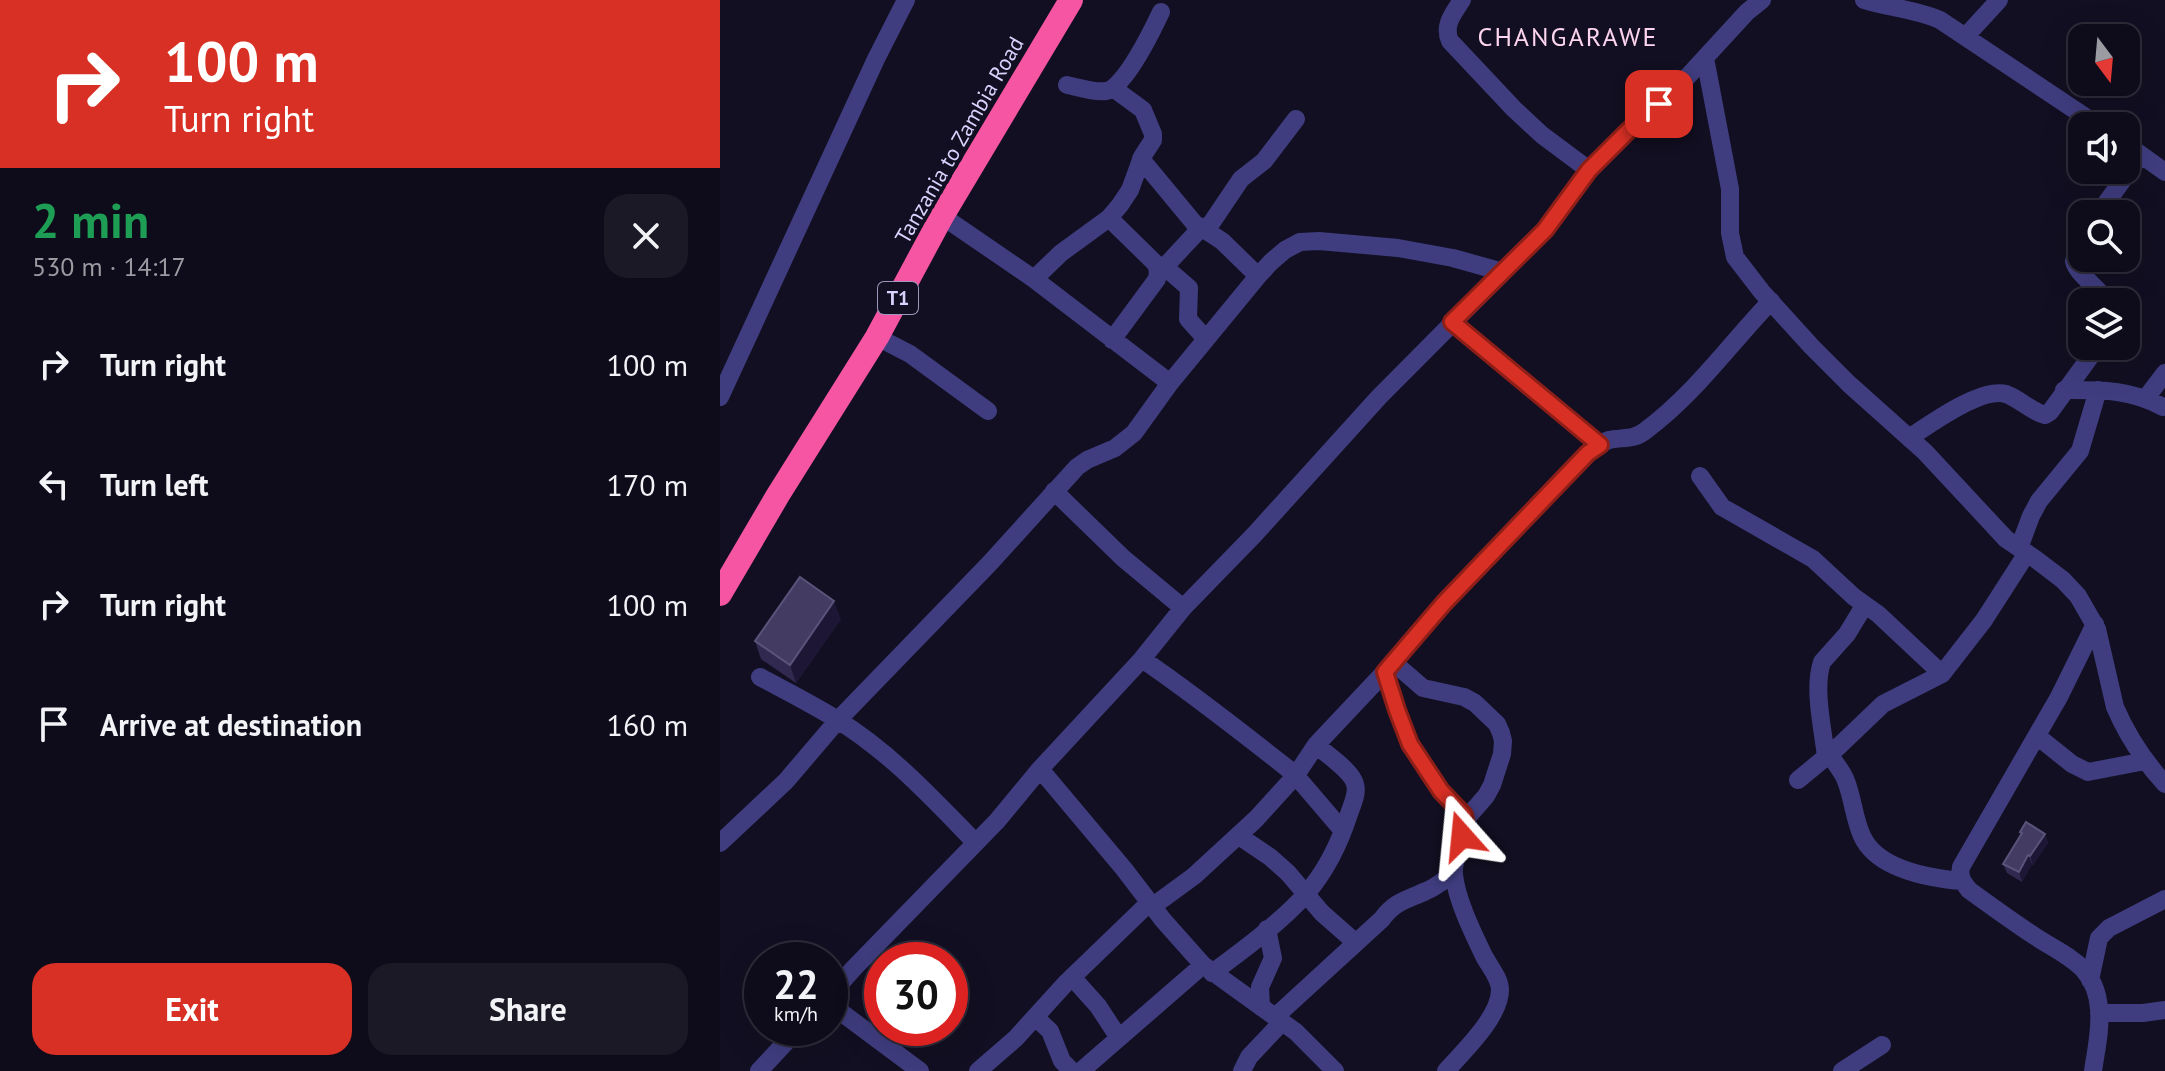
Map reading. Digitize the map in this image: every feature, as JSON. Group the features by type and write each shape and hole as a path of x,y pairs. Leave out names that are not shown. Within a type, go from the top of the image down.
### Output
{"highway":[{"name":"Tanzania to Zambia Road","path":"720,594 877,337 942,216 1071,0"}],"street":[{"path":"720,397 869,73 906,0"},
{"path":"1462,0 1449,19 1447,28 1450,41 1542,135 1589,170"},
{"path":"1864,0 1921,12 1940,20 2078,112"},
{"path":"1966,36 1999,0"},
{"path":"848,975 997,821 1040,769 1142,659 1183,608 1379,397 1545,230 1589,170 1678,87 1750,4"},
{"path":"1067,85 1103,92 1113,88 1142,51 1161,12"},
{"path":"1705,58 1730,189 1732,247 1742,267 1849,384 1909,438 2006,539 2063,580 2078,596 2095,624 2115,707 2145,761 2165,784"},
{"path":"1034,279 1061,253 1109,218 1126,197 1141,159 1153,140 1143,110 1113,88"},
{"path":"1112,340 1162,271 1198,231 1215,218 1241,179 1264,161 1296,119"},
{"path":"2140,155 2165,172"},
{"path":"1141,159 1194,223 1222,241 1258,276"},
{"path":"942,216 1034,279 1170,383"},
{"path":"1109,218 1162,271 1189,288 1188,319 1206,339"},
{"path":"720,843 786,781 838,720 1082,463 1115,448 1134,433 1206,339 1258,276 1285,250 1306,240 1419,251 1503,272"},
{"path":"2081,272 2098,288"},
{"path":"978,1071 1151,904 1194,876 1239,836 1295,776 1316,745 1444,603 1588,453 1608,440 1625,440 1641,434 1665,416 1685,398 1771,301"},
{"path":"1452,322 1600,445"},
{"path":"877,337 910,354 988,411"},
{"path":"1909,438 1956,409 1993,392 2006,394 2045,415 2087,360"},
{"path":"2064,390 2113,390 2155,403 2165,373"},
{"path":"1798,780 1883,704 1942,674 1984,620 2023,550 2031,516 2039,501 2080,451 2098,390"},
{"path":"1700,476 1722,507 1813,559 1942,674"},
{"path":"1054,491 1123,558 1183,608"},
{"path":"1864,606 1820,668 1818,688 1828,756 1846,780 1857,824 1872,851 1904,869 1933,878 1961,881"},
{"path":"2093,1071 2098,1044 2099,1006 2090,980 2074,960 1969,890 1961,881 1961,867 2059,697 2095,624"},
{"path":"1142,659 1196,696 1295,776 1343,831"},
{"path":"1389,667 1397,710 1410,744 1441,791 1462,812 1465,820"},
{"path":"1389,667 1423,688 1464,697 1475,703 1497,724 1503,741 1492,785 1465,820 1454,873 1463,907 1500,990 1491,1017 1446,1071"},
{"path":"760,677 838,720 887,756 975,842"},
{"path":"1824,730 1854,732"},
{"path":"2037,736 2072,764 2088,772 2145,761"},
{"path":"1081,1071 1207,969 1247,947 1306,894 1331,856 1356,793 1351,776 1316,745"},
{"path":"1040,769 1207,969 1296,1032 1335,1071"},
{"path":"1239,836 1288,873 1322,913 1355,942"},
{"path":"1242,1071 1272,1015 1399,901 1423,893 1454,873"},
{"path":"2090,980 2101,934 2165,899"},
{"path":"1267,929 1273,958 1260,987 1272,1015"},
{"path":"1072,977 1098,1006 1119,1038"},
{"path":"2099,1013 2165,1010"},
{"path":"848,1017 920,1071"},
{"path":"1036,1018 1051,1033 1062,1061 1072,1071"},
{"path":"1842,1071 1882,1045"},
{"path":"759,1071 782,1046"}],"building":[{"path":"800,577 834,601 790,665 755,641"},
{"path":"2026,822 2045,834 2019,872 2003,864"}],"district":[{"name":"CHANGARAWE","path":"1568,36"}],"route":[{"path":"1462,836 1464,815 1441,791 1410,744 1385,672 1444,603 1588,453 1600,445 1452,322 1545,230 1589,170 1659,104"}]}
